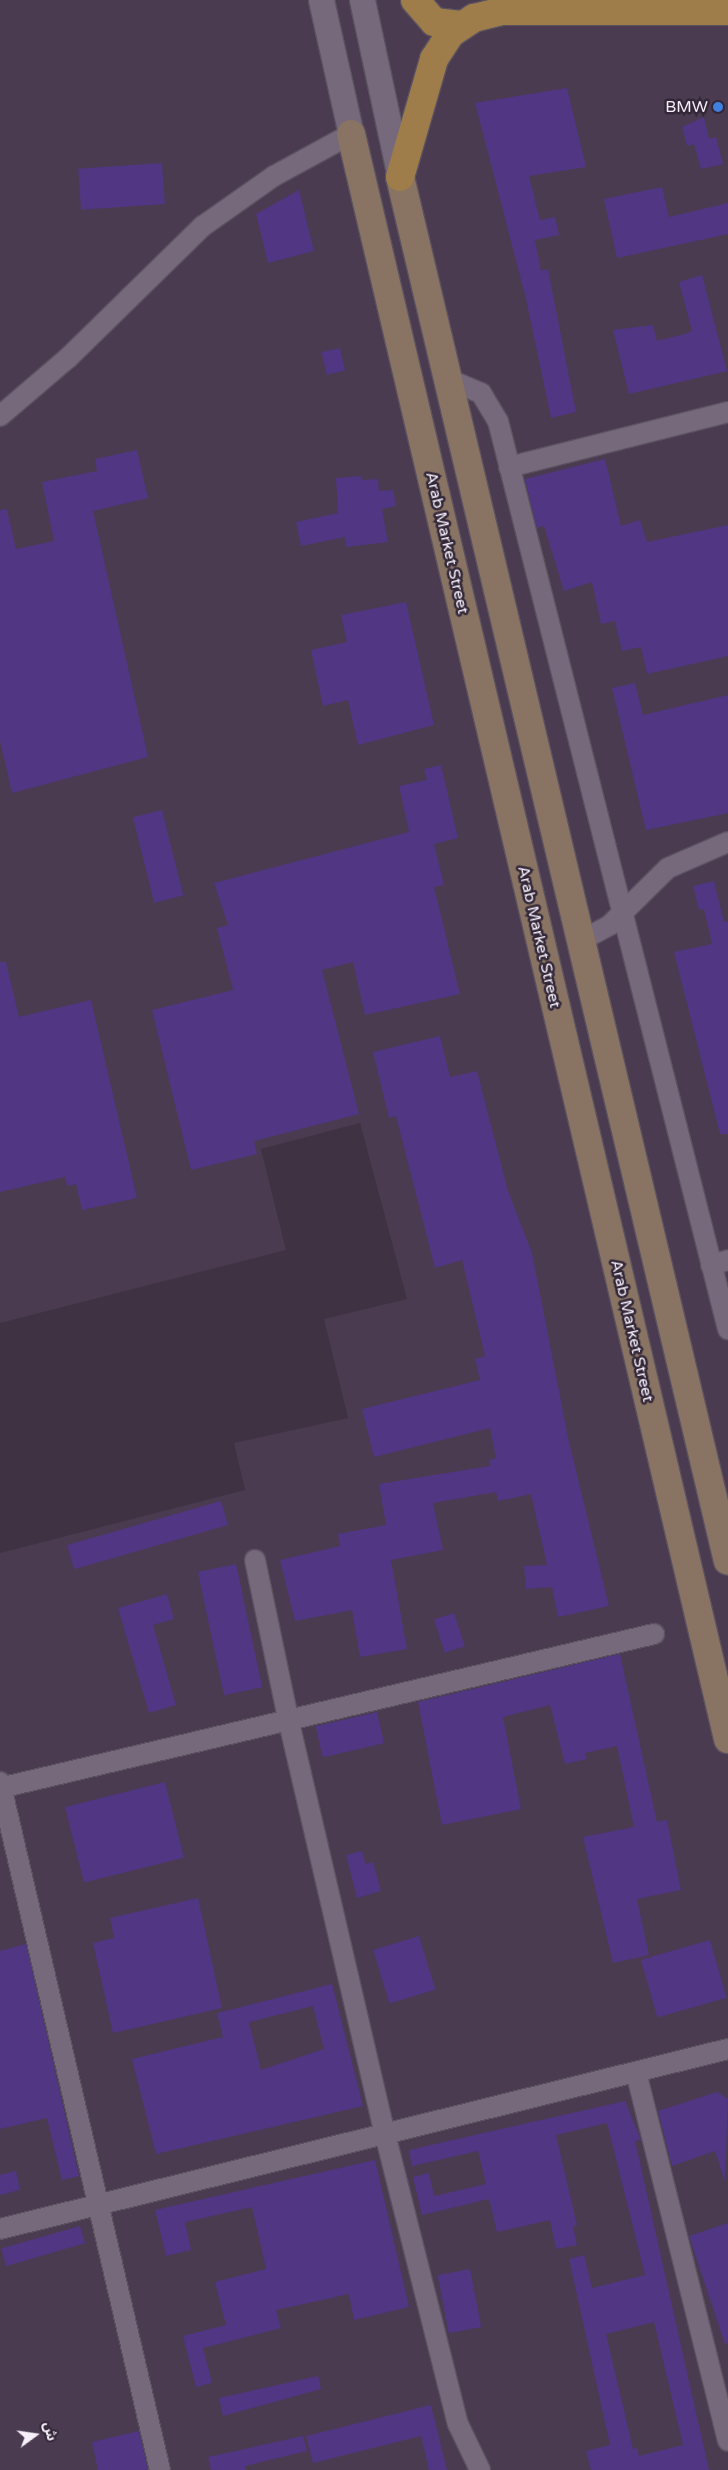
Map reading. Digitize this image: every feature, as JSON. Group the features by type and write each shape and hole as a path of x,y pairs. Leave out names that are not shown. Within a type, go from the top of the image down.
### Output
{"main road":[{"path":"415,0 434,22 461,25 502,11 728,11"},
{"path":"461,25 434,59 400,177 450,380 728,1561"},
{"name":"Arab Market Street","path":"351,134 728,1739"}],"street":[{"path":"0,416 68,358 203,226 274,176 351,134 321,0"},
{"path":"362,0 400,177"},
{"path":"450,380 472,386 488,401 509,467 623,908 720,1262 728,1329"},
{"path":"509,467 728,412"},
{"path":"582,940 606,928 623,908 668,868 728,842"},
{"path":"255,1560 288,1718 385,2134 458,2424 480,2470"},
{"path":"160,2470 0,1786 654,1634"},
{"path":"0,2229 728,2049"},
{"path":"636,2072 728,2441"}],"shaded area":[{"path":"0,0 728,0 728,2470 0,2470 0,1553 245,1490 234,1443 348,1418 324,1319 407,1299 360,1123 261,1149 286,1250 0,1323"}],"building":[{"path":"567,88 586,167 529,176 540,220 555,217 559,235 535,240 541,271 548,269 576,412 551,418 526,299 475,103"},
{"path":"704,117 709,139 716,137 723,164 701,169 694,144 687,146 682,127"},
{"path":"162,163 165,204 81,210 78,169"},
{"path":"662,187 669,217 728,203 728,234 617,258 604,199"},
{"path":"299,190 314,251 268,263 256,214"},
{"path":"702,275 727,371 629,394 613,330 653,325 657,341 692,331 679,282"},
{"path":"340,348 345,370 327,375 321,352"},
{"path":"137,450 148,498 93,511 148,757 12,793 0,741 0,510 7,509 16,549 54,541 42,482 97,471 95,459"},
{"path":"605,459 621,526 640,520 647,542 728,525 728,656 647,674 641,647 622,651 615,621 601,624 592,582 564,591 544,526 537,528 525,479"},
{"path":"362,476 362,480 378,479 379,491 393,490 396,506 382,509 388,542 346,547 345,537 301,546 296,522 338,513 336,478"},
{"path":"406,602 434,725 358,745 348,700 323,706 311,650 347,642 341,615"},
{"path":"635,683 643,715 728,695 728,813 646,830 612,688"},
{"path":"441,765 458,838 434,844 444,885 434,887 460,994 365,1015 353,962 322,970 359,1114 254,1141 257,1154 191,1170 152,1010 233,990 217,928 228,925 214,883 409,832 399,786 427,780 424,769"},
{"path":"162,810 183,895 154,903 133,817"},
{"path":"714,881 724,922 728,921 728,1134 720,1134 674,952 712,944 704,909 699,910 693,886"},
{"path":"0,962 6,962 19,1017 91,1000 137,1198 82,1210 76,1184 67,1186 65,1177 0,1192"},
{"path":"440,1036 450,1077 477,1071 508,1191 532,1253 569,1442 609,1606 558,1617 552,1587 526,1589 524,1566 547,1565 531,1494 498,1501 496,1492 433,1503 443,1550 391,1560 407,1649 360,1657 352,1610 295,1621 280,1560 340,1546 338,1534 386,1525 379,1484 490,1466 489,1460 496,1458 490,1428 374,1457 362,1409 480,1380 475,1359 485,1356 462,1260 435,1268 396,1116 389,1118 373,1052"},
{"path":"221,1501 228,1525 74,1569 67,1545"},
{"path":"236,1564 262,1687 224,1695 198,1572"},
{"path":"167,1594 174,1619 153,1625 176,1705 149,1713 118,1608"},
{"path":"454,1613 465,1646 445,1653 434,1619"},
{"path":"620,1654 657,1822 667,1820 681,1890 637,1899 649,1955 613,1963 583,1837 634,1827 617,1746 585,1753 587,1759 565,1764 550,1705 503,1717 521,1809 442,1825 418,1702"},
{"path":"377,1712 384,1743 323,1757 316,1726"},
{"path":"165,1782 184,1858 84,1883 65,1807"},
{"path":"362,1851 366,1864 373,1862 381,1891 357,1898 346,1855"},
{"path":"198,1898 222,2008 113,2033 93,1943 114,1938 110,1918"},
{"path":"419,1936 435,1990 389,2004 373,1950"},
{"path":"710,1940 727,1998 657,2018 641,1960"},
{"path":"26,1944 79,2176 62,2180 47,2118 0,2129 0,1951"},
{"path":"332,1984 363,2106 156,2154 132,2059 223,2037 217,2013","holes":["313,2006 324,2049 261,2070 249,2022"]},
{"path":"717,2092 728,2099 725,2182 715,2151 672,2166 658,2111"},
{"path":"625,2101 641,2140 635,2141 709,2470 591,2470 586,2451 610,2445 569,2259 584,2255 592,2288 645,2275 607,2123 556,2135 577,2225 573,2226 577,2245 556,2249 550,2220 497,2232 489,2199 422,2215 413,2177 429,2173 434,2196 486,2184 478,2151 412,2166 409,2150","holes":["654,2322 683,2445 639,2456 637,2448 633,2449 606,2334"]},
{"path":"375,2160 409,2307 354,2320 349,2294 276,2310 281,2328 203,2348 212,2383 196,2387 183,2336 226,2325 215,2282 266,2269 252,2207 185,2222 191,2250 166,2256 155,2210"},
{"path":"16,2171 20,2190 0,2195 0,2175"},
{"path":"728,2223 728,2343 725,2344 689,2236"},
{"path":"80,2226 85,2243 6,2266 1,2249"},
{"path":"470,2269 481,2327 449,2333 438,2275"},
{"path":"318,2376 321,2389 223,2416 219,2398"},
{"path":"431,2405 447,2470 429,2470 421,2436 313,2463 306,2436"},
{"path":"139,2431 148,2470 98,2470 92,2442"},
{"path":"303,2436 307,2451 245,2466 246,2470 211,2470 208,2457"}],"place":[{"name":"BMW","path":"718,107"}]}
